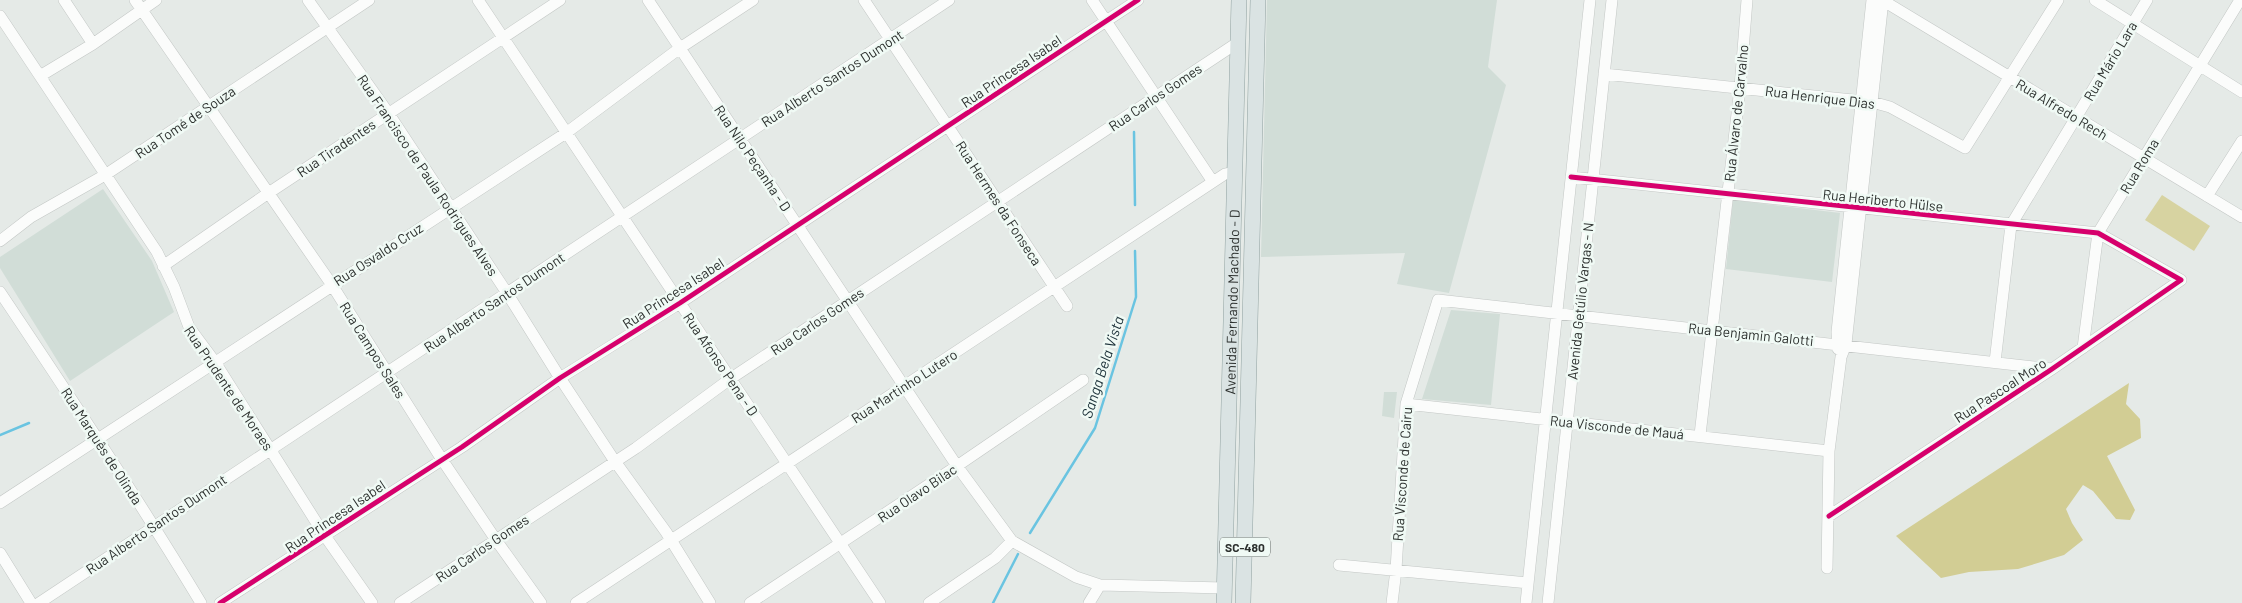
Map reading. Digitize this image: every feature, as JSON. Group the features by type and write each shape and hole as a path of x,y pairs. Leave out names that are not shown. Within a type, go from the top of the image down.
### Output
{"main road":[{"name":"Avenida Fernando Machado - D","path":"1224,596 1239,0"},
{"path":"1245,0 1247,11 1258,15"},
{"name":"Avenida Fernando Machado - D","path":"1243,596 1258,0"},
{"path":"1234,172 1253,171"},
{"path":"1231,306 1251,308"},
{"path":"1224,596 1243,596"}],"street":[{"path":"64,0 93,44"},
{"name":"Rua Campos Sales","path":"135,0 267,194 332,285 441,458 541,603"},
{"path":"40,76 93,44 156,0"},
{"name":"Rua Francisco de Paula Rodrigues Alves","path":"308,0 388,114 614,460 671,540 710,603"},
{"name":"Rua Tomé de Souza","path":"0,240 30,217 106,175 369,0"},
{"name":"Rua Afonso Pena - D","path":"478,0 880,603"},
{"name":"Rua Tiradentes","path":"163,266 267,194 560,0"},
{"name":"Rua Nilo Peçanha - D","path":"648,0 957,466 1012,541"},
{"name":"Rua Osvaldo Cruz","path":"0,503 450,207 566,133 680,48 752,0"},
{"name":"Rua Hermes da Fonseca","path":"864,0 1067,306"},
{"name":"Rua Alberto Santos Dumont","path":"39,603 949,0"},
{"path":"1092,0 1213,182"},
{"name":"Rua Princesa Isabel","path":"220,603 325,536 441,458 462,447 560,378 680,303 1138,0"},
{"name":"Avenida Getúlio Vargas - N","path":"1526,603 1590,0"},
{"name":"Avenida Getúlio Vargas - N","path":"1548,603 1612,0"},
{"name":"Rua Álvaro de Carvalho","path":"1700,435 1740,88 1747,0"},
{"path":"1867,101 1872,0"},
{"path":"1827,568 1829,451 1867,101 1883,0"},
{"name":"Rua Alfredo Rech","path":"1883,0 2009,78 2242,217"},
{"path":"2009,78 2058,0"},
{"path":"2095,0 2242,92"},
{"name":"Rua Mário Lara","path":"2012,225 2147,0"},
{"name":"Rua Roma","path":"2083,348 2098,234 2240,0"},
{"name":"Rua Prudente de Moraes","path":"0,16 157,252 174,288 184,320 215,362 325,536 372,603"},
{"name":"Rua Carlos Gomes","path":"400,603 614,460 636,448 730,379 1237,42"},
{"name":"Rua Henrique Dias","path":"1604,74 1867,101 1890,107 1966,148 2009,78"},
{"path":"2207,196 2242,141"},
{"name":"Rua Martinho Lutero","path":"576,603 1225,174 1234,172"},
{"name":"Rua Heriberto Hülse","path":"1572,177 2098,234 2181,280"},
{"path":"1996,362 2012,225"},
{"name":"Rua Pascoal Moro","path":"1829,516 2052,369 2181,280"},
{"name":"Rua Marquês de Olinda","path":"0,292 154,525 200,603"},
{"name":"Rua Visconde de Cairu","path":"1392,603 1396,570 1406,404 1438,300 1449,301"},
{"name":"Rua Benjamin Galotti","path":"1449,301 2052,369"},
{"name":"Rua Olavo Bilac","path":"750,603 841,544 1083,380"},
{"name":"Rua Visconde de Mauá","path":"1406,404 1700,435 1829,451"},
{"path":"929,603 995,558 1012,541 1076,577 1100,585 1224,596"},
{"path":"0,553 31,603"},
{"path":"1339,565 1528,583"},
{"path":"1088,603 1100,585"}],"shaded area":[{"path":"1267,0 1497,0 1488,67 1506,85 1449,293 1397,284 1405,253 1261,257"},
{"path":"103,189 152,261 174,312 70,381 0,268 0,257"},
{"path":"2162,195 2210,226 2194,251 2145,220"},
{"path":"1733,200 1840,213 1832,282 1726,269"},
{"path":"1451,310 1500,314 1491,405 1422,399"},
{"path":"2129,383 2126,404 2140,419 2141,438 2107,456 2135,510 2130,520 2116,519 2093,491 2083,485 2066,509 2083,540 2064,555 2018,569 1969,572 1941,578 1896,536"},
{"path":"1384,392 1397,392 1394,418 1382,416"}],"waterway":[{"name":"Sanga Bela Vista","path":"1134,132 1135,205"},
{"name":"Sanga Bela Vista","path":"1030,533 1095,428 1136,297 1135,251"},
{"path":"0,435 29,423"},
{"name":"Sanga Bela Vista","path":"993,603 1018,554"}],"cycle path":[{"path":"220,603 462,447 560,378 680,303 1138,0"},
{"path":"1571,177 2098,233 2181,280 2052,369 1829,516"}]}
